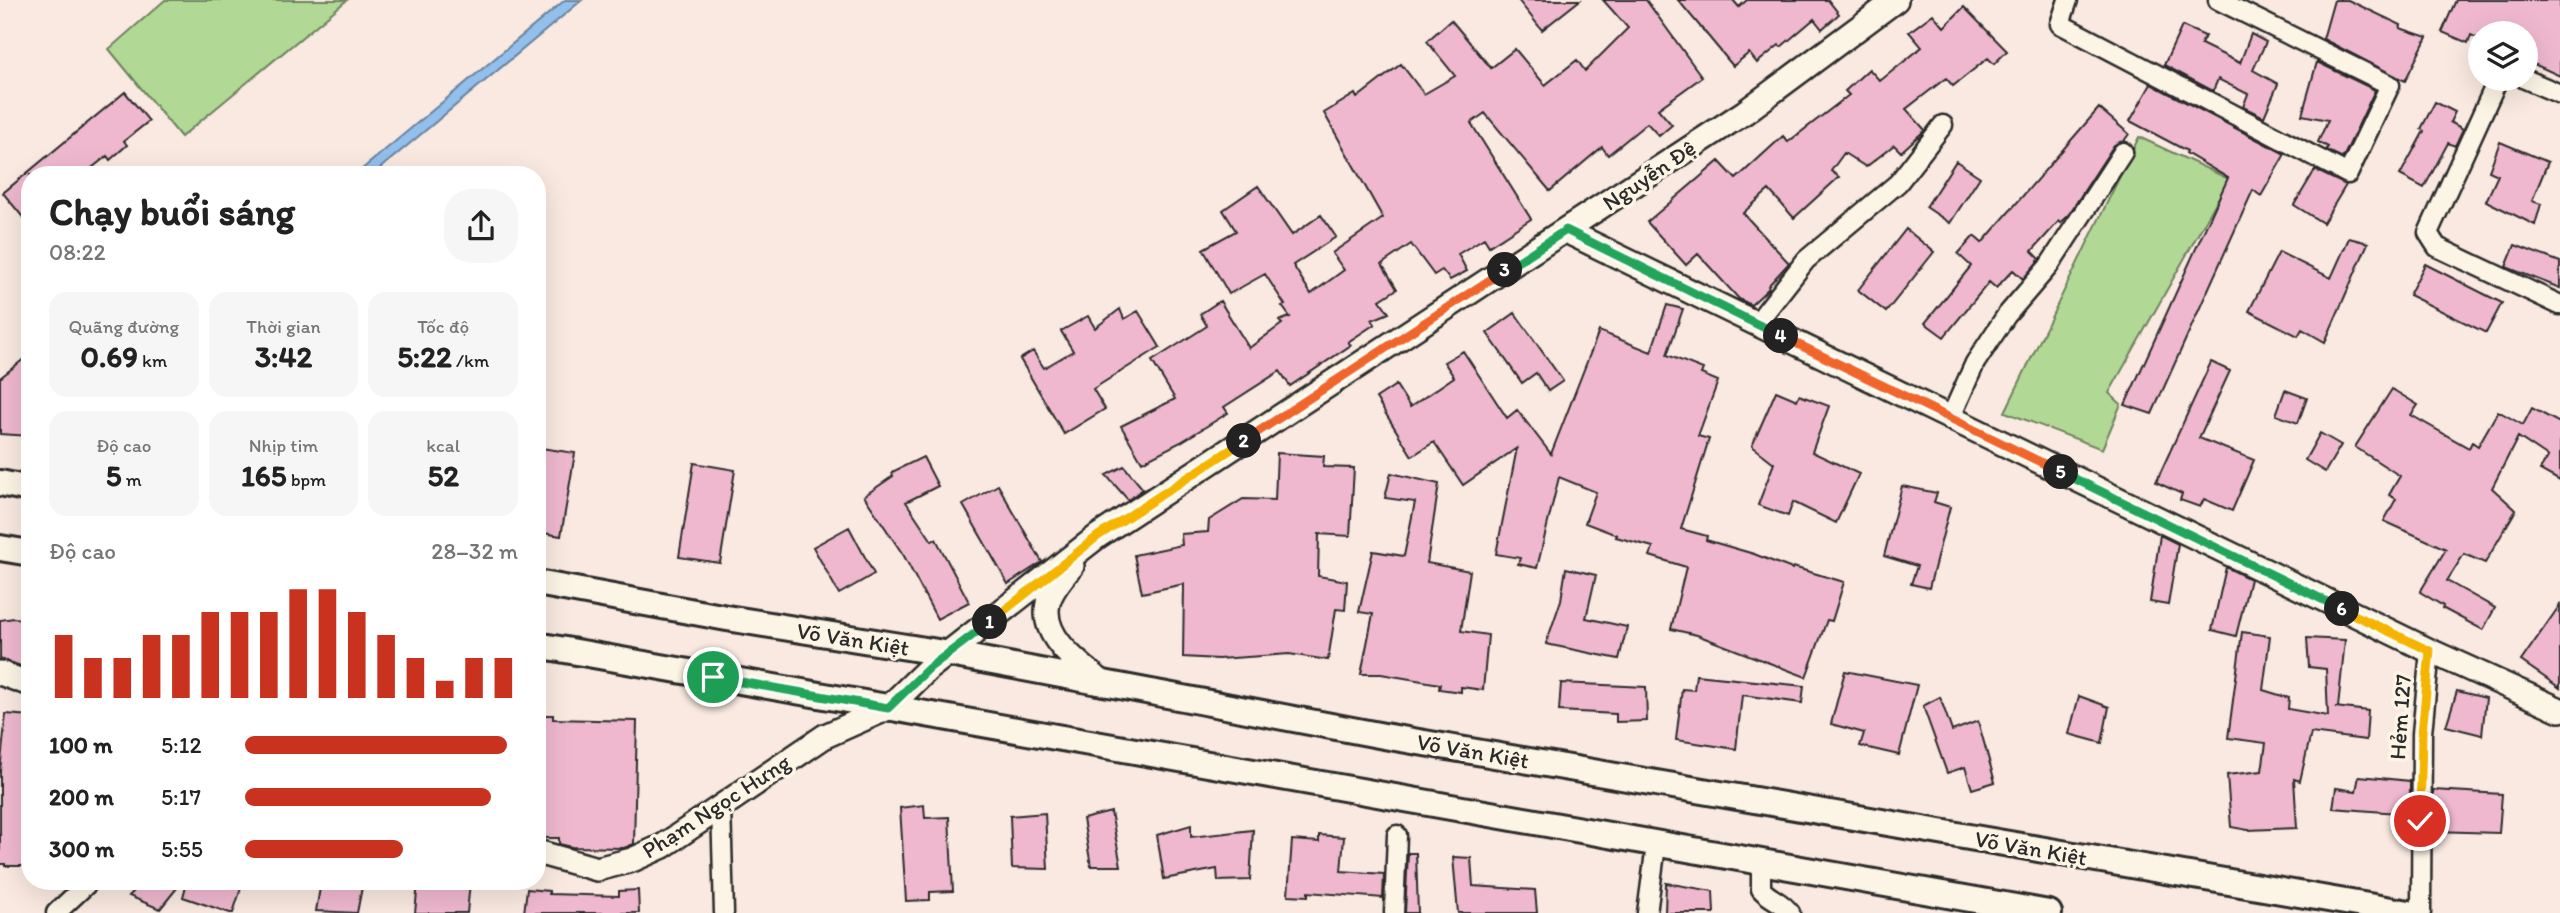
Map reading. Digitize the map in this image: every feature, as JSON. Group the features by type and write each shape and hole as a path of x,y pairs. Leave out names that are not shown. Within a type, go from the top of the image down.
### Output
{"main road":[{"path":"0,483 21,487"},
{"path":"0,548 21,552"},
{"name":"Võ Văn Kiệt","path":"546,585 727,618 950,654 1411,741 2409,913"},
{"path":"546,647 2049,913"}],"street":[{"name":"Nguyễn Đệ","path":"888,708 929,668 1098,536 1745,112 1896,0"},
{"path":"2068,0 2060,24 2348,174 2390,85 2218,0"},
{"path":"2538,85 2560,94"},
{"path":"2493,91 2428,233 2437,247 2560,305"},
{"path":"1756,324 1806,260 1898,183 1943,125"},
{"path":"1950,419 1975,363 2006,316 2048,267 2123,152"},
{"path":"1566,230 2430,651 2560,710"},
{"path":"1098,536 1061,578 1048,603 1049,626 1069,656 1104,684"},
{"name":"Hẻm 127","path":"2421,913 2422,733 2430,651"},
{"path":"0,673 21,681"},
{"name":"Phạm Ngọc Hưng","path":"546,855 597,869 632,860 663,846 825,736 888,708"},
{"path":"721,806 724,913"},
{"path":"1394,913 1397,835"},
{"path":"1647,913 1656,845"},
{"path":"1761,862 1761,889 1770,898 1783,904 1790,913"},
{"path":"56,913 80,890"}],"green space":[{"path":"165,0 347,0 181,137 109,49"},
{"path":"2139,137 2229,179 2109,393 2121,404 2102,449 2005,412"}],"water":[{"path":"565,0 582,0 383,166 366,166"}],"building":[{"path":"1518,0 1580,0 1542,30"},
{"path":"1603,0 1646,0 1702,77 1658,109 1672,125 1659,136 1647,123 1608,155 1602,147 1550,191 1485,113 1471,123 1531,219 1489,246 1484,238 1458,254 1467,271 1450,280 1442,270 1434,275 1411,244 1382,264 1397,289 1380,300 1389,313 1372,320 1375,324 1348,342 1351,345 1290,386 1280,371 1224,407 1228,413 1142,462 1121,426 1175,399 1152,361 1207,326 1200,314 1220,301 1249,348 1282,324 1279,321 1290,317 1265,274 1229,294 1203,249 1236,231 1223,210 1258,186 1292,235 1321,215 1336,237 1293,265 1311,294 1344,270 1332,253 1383,218 1324,113 1355,94 1357,98 1401,64 1424,94 1455,76 1427,41 1451,20 1491,68 1515,49 1545,85 1577,60 1585,71 1628,28"},
{"path":"1678,0 1733,0 1739,7 1747,0 1828,0 1839,14 1822,29 1814,19 1757,63 1749,53 1733,66"},
{"path":"2334,0 2348,0 2401,25 2400,28 2427,37 2405,81 2323,39"},
{"path":"2456,0 2560,0 2560,76 2538,66 2538,21 2468,21 2468,43 2442,32"},
{"path":"1964,7 2007,51 1994,64 1988,58 1953,86 1946,78 1906,109 1925,130 1901,152 1894,145 1866,167 1844,153 1831,171 1839,177 1794,218 1769,190 1743,213 1789,263 1751,305 1739,299 1698,254 1686,265 1647,222 1719,161 1736,179 1783,136 1788,142 1849,95 1845,91 1869,69 1880,81 1922,47 1909,32 1933,14 1944,27"},
{"path":"2182,26 2205,36 2201,44 2240,63 2251,34 2266,42 2253,70 2278,84 2264,117 2243,107 2248,94 2218,79 2213,91 2164,65"},
{"path":"2317,62 2375,90 2343,158 2326,150 2328,147 2318,142 2328,120 2302,115"},
{"path":"2151,84 2285,154 2261,196 2253,190 2152,414 2125,405 2228,178 2186,153 2187,151 2130,121"},
{"path":"125,92 149,121 124,141 127,145 110,160 107,156 94,166 36,166"},
{"path":"2435,102 2455,112 2450,122 2463,129 2455,146 2448,143 2424,188 2400,175 2424,131 2421,129"},
{"path":"2099,108 2129,134 2124,141 2114,145 2069,214 2061,223 2059,221 2032,251 2040,259 2023,279 2013,270 1996,288 1989,282 1944,337 1925,323 1971,266 1958,254 1974,236 1982,243"},
{"path":"2500,142 2548,162 2532,201 2541,204 2535,225 2486,201 2498,175 2489,171"},
{"path":"1956,161 1980,177 1950,223 1926,207"},
{"path":"2315,170 2346,185 2323,223 2294,205"},
{"path":"21,178 21,215 3,193"},
{"path":"1906,229 1934,252 1886,312 1858,290"},
{"path":"2349,238 2368,243 2325,342 2302,329 2298,336 2249,311 2279,252 2331,278"},
{"path":"2515,245 2560,262 2560,288 2506,267"},
{"path":"2425,264 2502,303 2486,333 2409,295"},
{"path":"1667,305 1683,309 1667,355 1703,369 1701,374 1718,381 1698,436 1709,439 1681,529 1707,536 1706,540 1792,569 1793,567 1844,582 1832,621 1827,620 1806,677 1697,635 1671,629 1686,567 1650,556 1653,547 1616,537 1617,535 1585,523 1596,492 1559,477 1537,568 1518,564 1520,558 1496,554 1517,448 1463,485 1434,442 1412,456 1376,398 1396,385 1410,407 1454,377 1444,362 1463,351 1507,418 1517,410 1551,454 1599,331 1651,352"},
{"path":"1120,309 1124,319 1138,311 1160,347 1093,389 1105,409 1064,434 1020,359 1033,351 1044,368 1073,351 1061,331 1088,316 1095,328"},
{"path":"1515,313 1563,381 1548,391 1536,373 1522,383 1487,333"},
{"path":"21,361 21,435 0,434 0,378"},
{"path":"2211,362 2230,371 2199,438 2254,460 2232,511 2204,499 2200,507 2180,500 2182,494 2156,482"},
{"path":"2392,389 2418,405 2411,415 2469,448 2472,442 2478,446 2498,411 2523,425 2532,408 2560,423 2560,481 2540,470 2548,457 2518,437 2492,488 2516,510 2485,563 2464,554 2447,581 2495,608 2483,630 2442,608 2443,606 2420,592 2446,549 2384,521 2396,499 2389,495 2400,476 2355,447"},
{"path":"2285,390 2307,398 2298,423 2276,415"},
{"path":"1776,391 1797,400 1799,395 1829,406 1812,452 1859,474 1836,523 1793,502 1788,516 1758,505 1774,463 1752,446"},
{"path":"2320,433 2341,445 2325,472 2305,460"},
{"path":"546,449 575,453 561,536 546,534"},
{"path":"1277,453 1324,456 1323,467 1354,468 1350,536 1319,534 1318,576 1347,581 1345,610 1336,609 1328,660 1289,654 1218,659 1183,657 1184,584 1142,593 1134,555 1182,545 1181,534 1208,532 1209,520 1243,499 1275,500"},
{"path":"923,457 938,486 906,502 932,541 936,539 969,602 937,619 904,556 864,496 893,476 892,472"},
{"path":"694,463 735,470 720,563 679,557"},
{"path":"1124,466 1143,489 1128,500 1106,475"},
{"path":"1391,473 1439,484 1427,563 1470,571 1461,631 1488,635 1483,690 1461,687 1461,692 1439,689 1440,684 1381,674 1361,674 1373,614 1359,612 1373,551 1404,556 1415,502 1385,498"},
{"path":"998,485 1042,562 1008,584 963,505"},
{"path":"1902,486 1937,493 1934,502 1950,507 1929,588 1911,584 1917,566 1884,556"},
{"path":"849,527 874,574 839,594 813,547"},
{"path":"2160,535 2178,544 2168,605 2150,602"},
{"path":"2226,567 2250,579 2236,636 2212,630"},
{"path":"1566,568 1596,575 1586,618 1627,627 1619,659 1546,644 1561,600"},
{"path":"2560,605 2560,688 2521,661"},
{"path":"21,619 21,666 0,659 0,620"},
{"path":"2242,632 2270,636 2263,690 2289,698 2288,709 2328,716 2326,669 2309,667 2307,638 2345,640 2338,707 2335,707 2368,711 2366,740 2311,733 2300,781 2294,779 2297,828 2248,830 2231,827 2227,775 2262,771 2266,743 2228,738"},
{"path":"1845,671 1917,685 1899,755 1860,746 1864,733 1831,724"},
{"path":"1696,675 1804,686 1802,703 1742,695 1736,749 1676,740 1682,689 1694,690"},
{"path":"1561,683 1646,687 1647,721 1616,722 1616,714 1559,711"},
{"path":"2457,691 2486,698 2482,735 2446,726"},
{"path":"2079,696 2109,707 2102,743 2069,734"},
{"path":"1940,697 1952,731 1978,721 1995,782 1972,789 1965,767 1947,773 1923,706"},
{"path":"6,714 21,715 21,866 0,864 0,771"},
{"path":"546,715 553,715 553,719 637,721 634,844 624,848 572,847 559,844 559,838 546,838"},
{"path":"2359,776 2410,781 2410,814 2333,808 2336,788 2356,791"},
{"path":"2433,790 2502,794 2499,833 2433,831"},
{"path":"924,805 925,818 949,817 953,891 930,892 930,900 906,901 900,808"},
{"path":"1111,812 1121,866 1091,866 1083,819"},
{"path":"1045,813 1048,869 1012,868 1010,816"},
{"path":"1191,825 1191,837 1253,830 1250,880 1218,881 1217,869 1164,879 1157,835"},
{"path":"1319,835 1344,837 1341,871 1384,874 1383,898 1308,892 1308,896 1288,895 1292,840 1319,842"},
{"path":"1408,853 1416,853 1418,913 1405,913"},
{"path":"1453,857 1471,858 1473,886 1535,890 1537,913 1458,913"},
{"path":"1666,883 1713,891 1714,913 1665,913"},
{"path":"135,890 175,890 160,909 129,896"},
{"path":"185,890 240,890 233,913 183,897"},
{"path":"320,890 361,890 357,913 316,911"},
{"path":"417,890 469,890 467,913 415,913"},
{"path":"527,890 549,891 549,894 619,896 619,891 638,890 639,913 524,913"}],"route":[{"path":"713,677 888,708 929,668 1098,536 1566,230 2430,651 2422,733 2420,821"}]}
